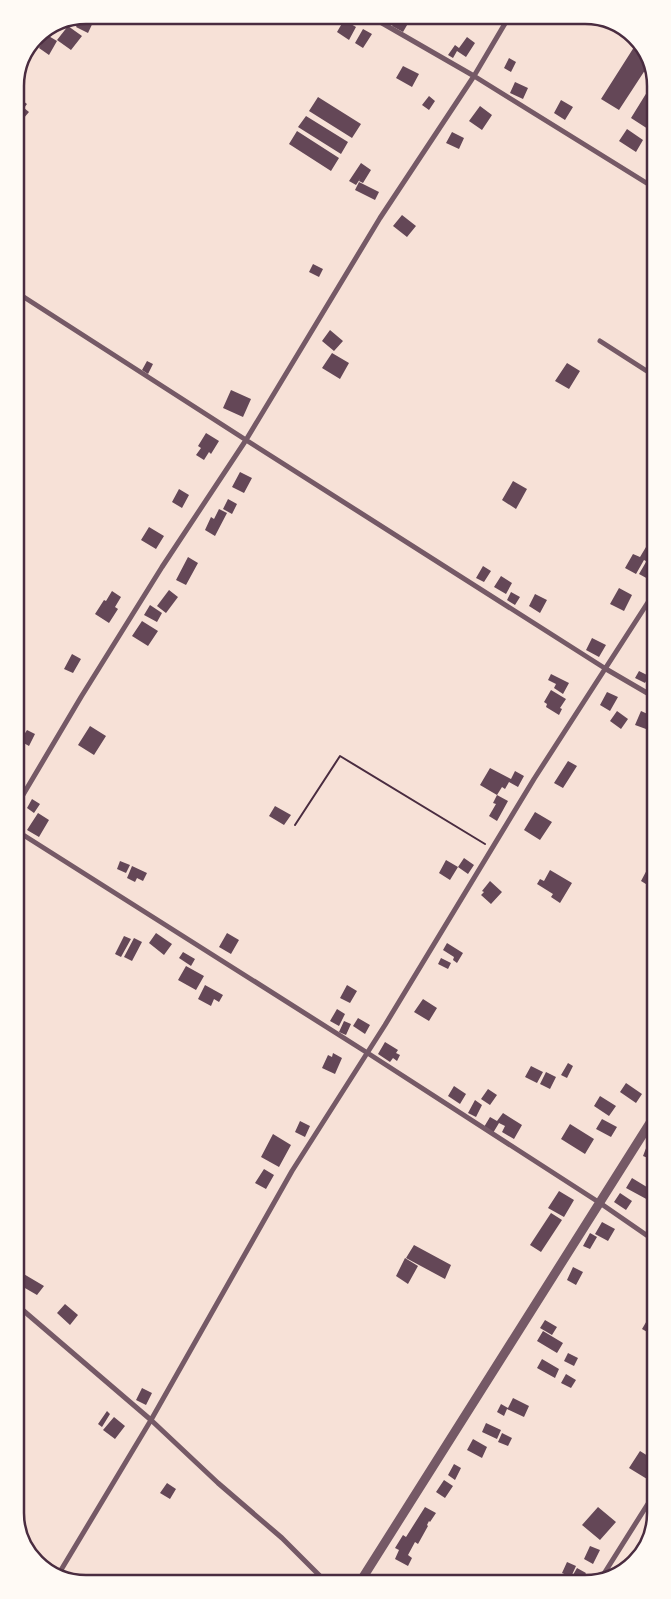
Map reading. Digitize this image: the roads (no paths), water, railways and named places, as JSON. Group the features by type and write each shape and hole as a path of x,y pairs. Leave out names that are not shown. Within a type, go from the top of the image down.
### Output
{"street":[{"path":"384,24 474,76 647,183"},
{"path":"24,793 152,583 246,440 380,218 474,76 505,24"},
{"path":"24,297 606,669 647,693"},
{"path":"600,341 647,371"},
{"path":"61,1570 151,1420 292,1171 385,1024 534,779 647,604"},
{"path":"24,835 366,1052 600,1203 647,1236"},
{"path":"364,1575 647,1128"},
{"path":"24,1311 151,1420 218,1483 282,1538 319,1575"},
{"path":"605,1572 647,1505"}]}
